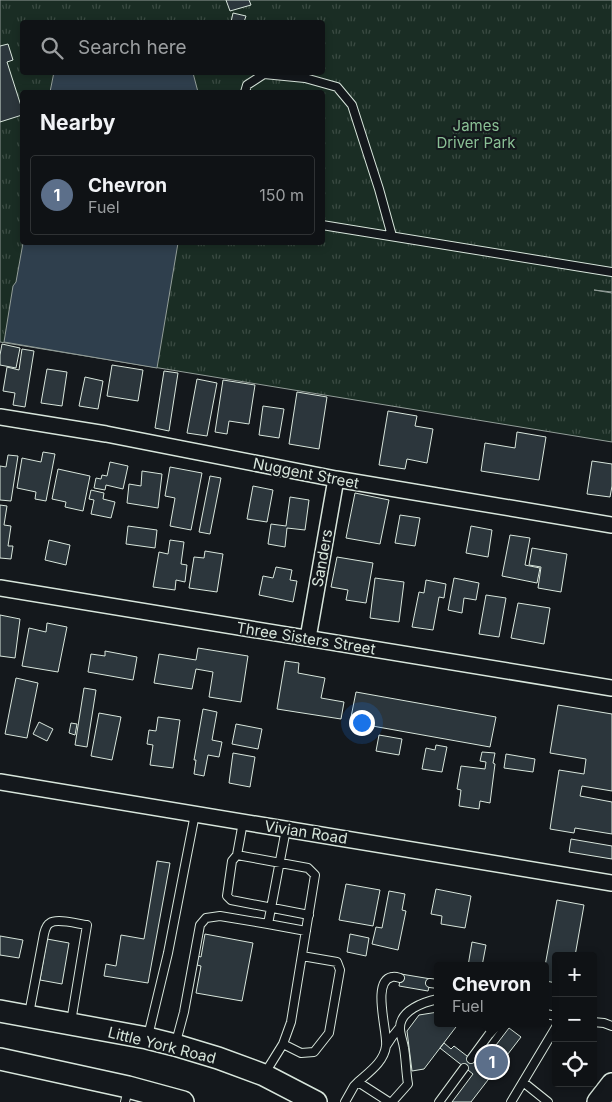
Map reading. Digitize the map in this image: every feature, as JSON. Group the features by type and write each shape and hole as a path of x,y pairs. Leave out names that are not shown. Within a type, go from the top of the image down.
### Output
{"main road":[{"name":"Little York Road","path":"0,1011 147,1038 175,1045 264,1075 316,1102"},
{"path":"0,1059 126,1095 183,1102"},
{"path":"598,1102 612,1084"}],"street":[{"name":"Nuggent Street","path":"0,417 106,434 336,479 612,525"},
{"name":"Sanders","path":"308,638 336,479"},
{"name":"Three Sisters Street","path":"0,588 612,688"},
{"name":"Vivian Road","path":"0,782 612,883"}],"lane":[{"path":"246,90 247,85 262,75"},
{"path":"274,75 304,78 337,88 352,105 392,236"},
{"path":"325,225 612,272"},
{"path":"147,1038 168,953 195,814"},
{"path":"243,822 237,855 232,861 227,896 231,900 309,915"},
{"path":"268,924 286,829"},
{"path":"237,855 308,868 316,875 291,1022 283,1044 264,1075"},
{"path":"175,1045 184,1012 200,925 206,918 220,916 306,931"},
{"path":"29,1016 47,926 50,922 56,920 87,925 71,1024"},
{"path":"283,1044 301,1053 314,1052 329,1033 340,970 337,962 302,956"},
{"path":"386,1046 382,988 386,980 392,977 400,978"},
{"path":"345,1102 354,1086 381,1060 386,1046 400,1027 403,1018 414,1007 434,999"},
{"path":"597,1022 612,1026"},
{"path":"358,1082 390,1102 408,1084 400,1027"},
{"path":"471,1059 494,1027"},
{"path":"511,1102 552,1034"},
{"path":"439,1102 464,1068"},
{"path":"523,1082 548,1102"}],"green space":[{"name":"James Driver Park","path":"0,0 612,0 612,292 594,290 612,293 612,442 0,342"}],"water":[{"path":"53,75 194,75 197,90 50,90"},
{"path":"23,245 178,245 157,368 4,342 13,286 16,282"}],"building":[{"path":"226,0 249,0 251,5 230,11"},
{"path":"233,13 246,16 245,20 231,20"},
{"path":"8,44 13,60 7,62 20,103 20,116 0,122 0,46"},
{"path":"2,344 20,348 16,368 0,365"},
{"path":"22,349 34,351 25,407 13,405 15,393 3,391 7,367 19,370"},
{"path":"112,365 143,370 138,401 107,396"},
{"path":"47,369 67,372 62,406 41,403"},
{"path":"164,371 178,373 169,431 155,428"},
{"path":"85,377 103,381 98,409 79,406"},
{"path":"197,379 217,383 207,436 187,433"},
{"path":"223,380 255,385 249,424 229,421 227,434 215,432"},
{"path":"297,392 327,397 319,449 289,444"},
{"path":"263,406 284,409 279,438 259,435"},
{"path":"388,411 417,416 415,426 433,429 427,463 407,459 405,469 379,465"},
{"path":"517,432 546,437 539,480 481,471 485,443 515,448"},
{"path":"43,452 55,454 46,501 35,499 36,492 17,488 22,458 41,462"},
{"path":"8,455 18,456 11,501 0,500 0,466 6,467"},
{"path":"592,461 612,464 610,497 587,494"},
{"path":"110,462 128,466 123,489 106,485 105,490 94,488 96,478 101,479 102,475 107,476"},
{"path":"170,467 202,473 191,530 170,526 175,498 165,496"},
{"path":"58,469 90,476 83,511 65,507 66,502 52,499"},
{"path":"142,471 162,474 158,508 127,503 129,484 141,486"},
{"path":"210,476 221,478 210,534 199,532"},
{"path":"253,486 273,490 267,522 247,519"},
{"path":"91,490 104,493 103,499 115,502 111,518 91,514 94,500 89,499"},
{"path":"355,493 389,500 380,544 346,538"},
{"path":"290,497 309,500 305,530 287,528 285,547 268,544 271,524 286,526"},
{"path":"0,505 7,506 4,525 11,526 8,546 13,546 11,559 0,558"},
{"path":"400,515 420,518 415,546 395,543"},
{"path":"128,526 157,530 155,548 126,544"},
{"path":"471,526 492,530 488,557 466,553"},
{"path":"510,535 530,538 525,565 540,568 537,583 502,576"},
{"path":"49,540 70,545 66,565 45,560"},
{"path":"170,540 184,542 181,564 187,565 185,582 176,580 175,590 153,587 159,552 168,554"},
{"path":"532,548 567,554 561,592 538,588 541,567 529,565"},
{"path":"205,551 223,554 217,592 189,588 194,557 204,558"},
{"path":"337,557 373,563 366,603 346,600 348,590 331,587"},
{"path":"276,567 292,570 290,580 297,581 293,602 259,595 263,576 273,578"},
{"path":"375,578 404,582 399,622 370,618"},
{"path":"454,578 479,583 476,600 464,598 462,613 448,610"},
{"path":"426,580 446,584 444,598 439,597 433,630 412,627 419,592 424,593"},
{"path":"486,595 506,598 499,637 479,634"},
{"path":"518,603 550,608 544,644 511,638"},
{"path":"0,615 20,619 15,658 0,656"},
{"path":"47,623 67,627 58,672 22,666 29,628 46,632"},
{"path":"198,648 248,656 241,702 209,697 213,672 196,669 192,689 154,683 159,654 196,660"},
{"path":"105,651 137,657 133,680 88,672 91,654 105,656"},
{"path":"285,661 299,663 298,673 325,678 321,698 344,702 341,719 277,709"},
{"path":"16,678 38,683 27,738 5,734"},
{"path":"84,688 96,690 87,747 75,745"},
{"path":"356,692 496,717 490,747 350,722"},
{"path":"558,705 612,714 612,791 582,786 580,796 612,802 612,834 575,828 574,833 550,829 559,770 584,774 586,759 550,753"},
{"path":"203,709 217,712 212,740 222,742 219,757 208,755 204,776 194,774 196,760 194,760"},
{"path":"99,713 121,717 112,760 91,756"},
{"path":"158,717 180,720 173,768 150,765 153,745 147,744 149,730 156,731"},
{"path":"39,722 53,729 47,741 33,734"},
{"path":"71,723 77,724 75,735 69,733"},
{"path":"236,724 262,729 258,749 232,744"},
{"path":"379,735 402,739 399,755 376,751"},
{"path":"436,745 447,747 442,772 422,769 426,748 435,750"},
{"path":"482,752 495,753 490,803 480,801 479,809 459,806 461,790 457,789 461,766 485,769 486,762 480,761"},
{"path":"233,753 255,757 250,787 229,783"},
{"path":"506,754 535,759 533,772 504,768"},
{"path":"571,839 612,846 612,859 569,852"},
{"path":"157,861 170,863 148,983 104,976 106,964 116,966 121,935 144,939"},
{"path":"346,884 380,890 373,926 339,920"},
{"path":"436,889 471,896 465,928 441,924 442,916 431,914"},
{"path":"389,891 405,894 402,910 406,911 398,950 372,944 376,927 382,928"},
{"path":"557,900 584,905 576,952 552,952 552,982 549,982 549,962 546,962"},
{"path":"205,934 253,943 242,1001 196,993 201,966 197,965 198,956 201,957"},
{"path":"350,934 369,938 366,956 347,952"},
{"path":"0,936 23,940 19,958 0,955"},
{"path":"47,939 69,943 62,984 40,980"},
{"path":"472,942 486,945 483,962 469,962"},
{"path":"401,974 431,979 428,991 399,986"},
{"path":"434,1013 434,1027 456,1027 424,1069 412,1071 407,1031 419,1015"},
{"path":"509,1028 521,1037 471,1102 452,1102 473,1074 440,1048 444,1043 451,1049 454,1046 480,1066"}],"place":[{"name":"Chevron","path":"492,1062"}]}
